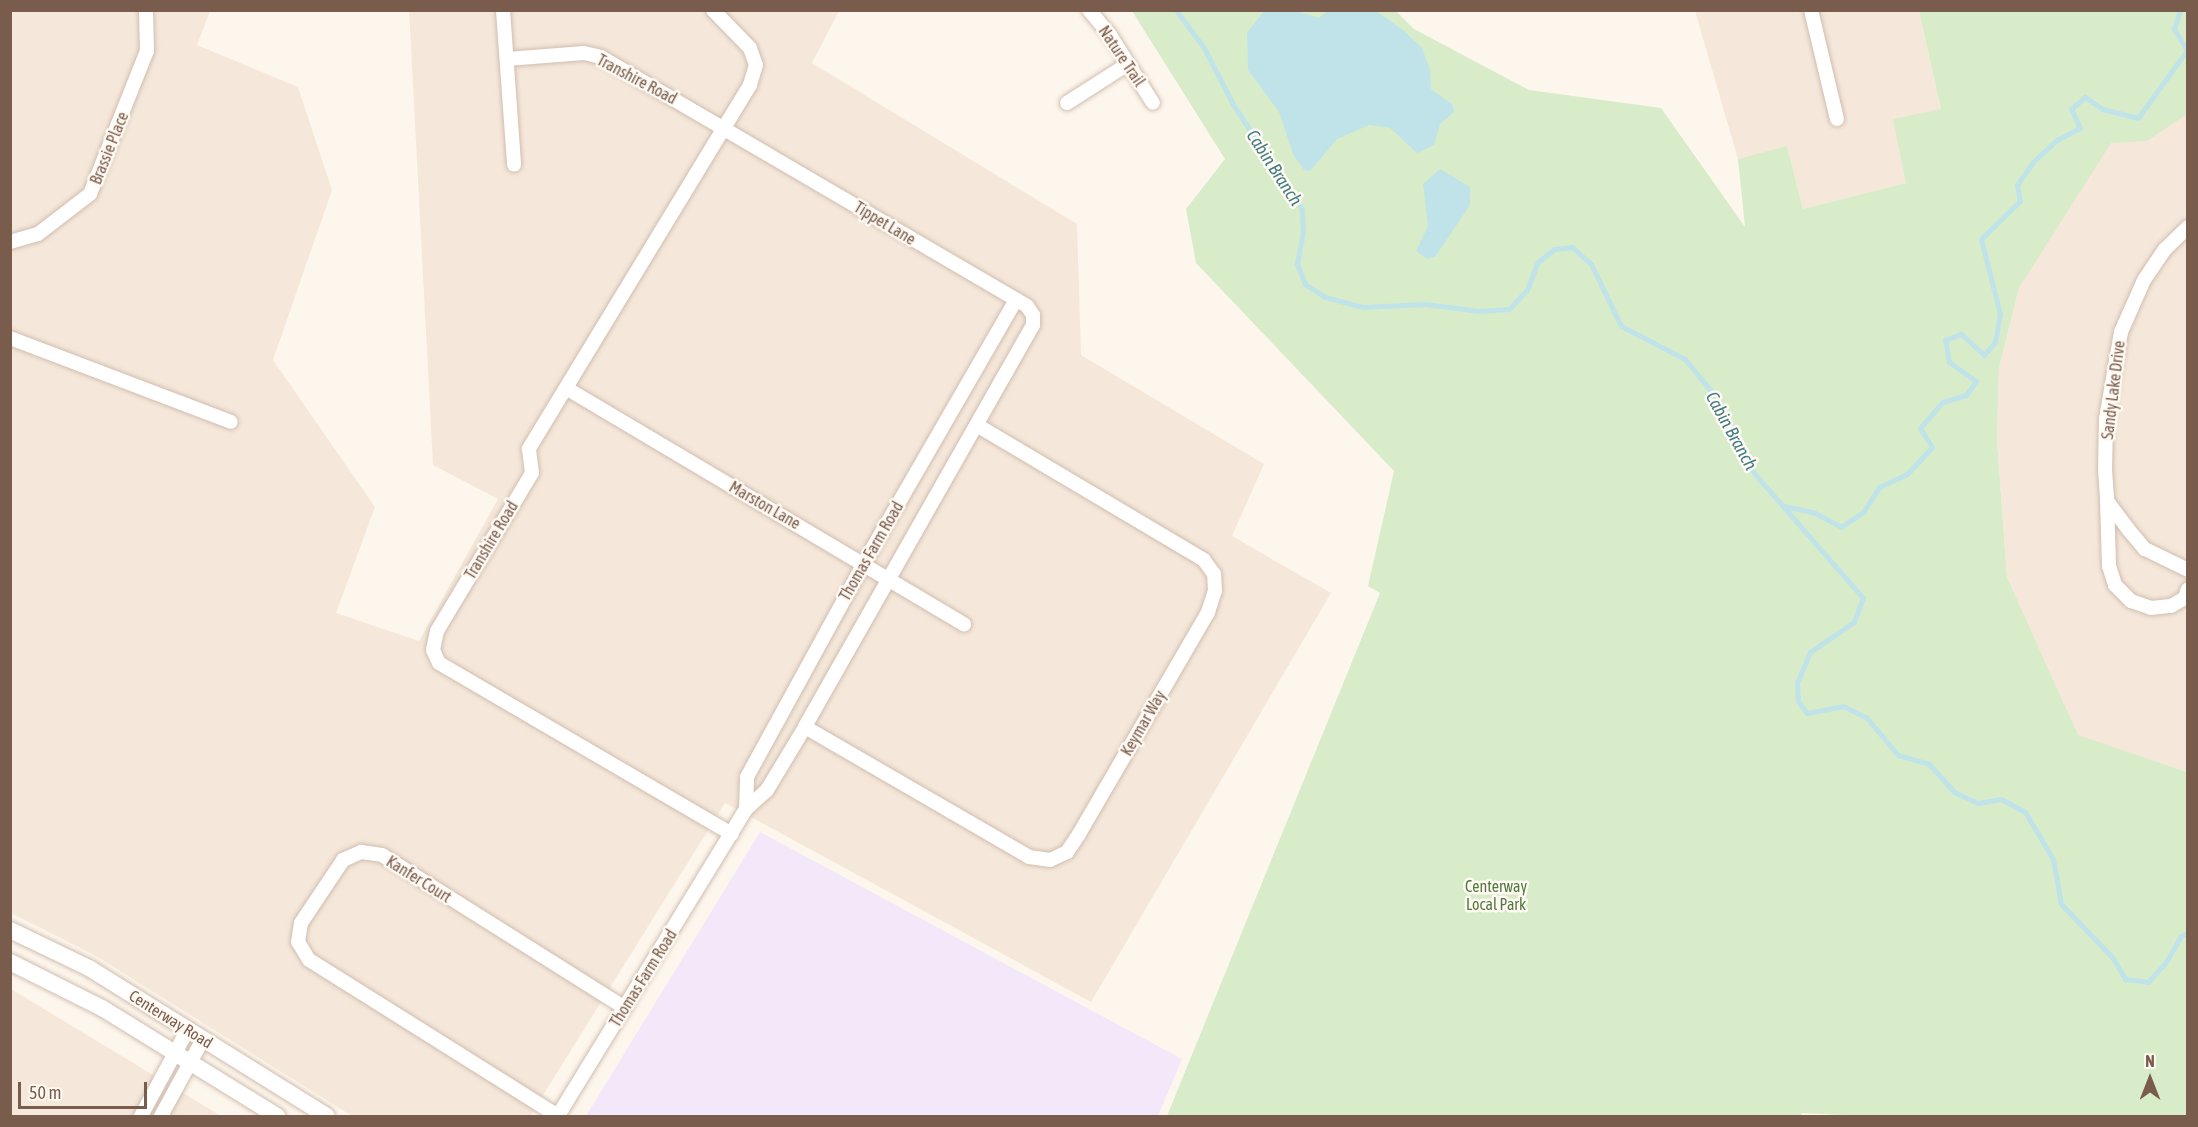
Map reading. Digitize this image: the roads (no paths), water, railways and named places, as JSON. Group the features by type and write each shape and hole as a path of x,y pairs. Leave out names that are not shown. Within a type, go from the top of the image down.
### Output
{"street":[{"name":"Brassie Place","path":"10,242 38,234 90,194 147,51 146,10"},
{"path":"503,10 514,165"},
{"name":"Transhire Road","path":"713,10 750,48 756,65 750,85 529,449 532,473 437,631 433,650 439,663 732,834"},
{"name":"Nature Trail","path":"1089,10 1154,103"},
{"path":"1811,10 1837,119"},
{"name":"Transhire Road","path":"507,59 585,53 601,57 725,128"},
{"path":"1067,103 1128,64"},
{"name":"Tippet Lane","path":"725,128 1016,300 1033,315 1033,325"},
{"name":"Sandy Lake Drive","path":"2187,227 2165,249 2144,280 2121,332 2106,419 2109,566 2115,585 2131,601 2151,608 2171,606 2185,598 2187,590"},
{"name":"Thomas Farm Road","path":"746,809 747,777 864,563 1016,300"},
{"name":"Thomas Farm Road","path":"558,1116 746,809 767,790 805,727 1033,325"},
{"path":"10,338 231,422"},
{"name":"Marston Lane","path":"566,388 964,624"},
{"name":"Keymar Way","path":"805,727 1029,857 1050,860 1067,852 1079,834 1208,612 1215,591 1214,574 1204,560 977,425"},
{"path":"2107,501 2145,549 2187,570"},
{"name":"Kanfer Court","path":"558,1116 309,960 298,942 301,923 343,860 361,852 381,855 625,1008"},
{"name":"Centerway Road","path":"10,930 89,968 327,1116"},
{"name":"Centerway Road","path":"10,962 102,1008 277,1116"},
{"path":"141,1116 188,1029"},
{"path":"161,1116 203,1039"}],"water":[{"path":"1264,11 1297,11 1319,18 1328,11 1376,11 1403,30 1422,48 1430,70 1431,89 1453,105 1454,112 1440,124 1434,145 1417,153 1390,128 1369,125 1337,139 1310,171 1304,170 1293,154 1279,112 1248,70 1247,33"},
{"path":"1440,169 1470,187 1470,205 1435,257 1427,259 1416,251 1428,226 1423,184"}],"waterway":[{"name":"Cabin Branch","path":"1176,10 1204,48 1234,106 1302,209 1303,232 1297,264 1305,284 1325,297 1363,307 1425,304 1480,311 1509,309 1527,290 1538,262 1554,249 1572,247 1591,264 1621,326 1685,359 1720,402 1754,473 1863,598 1854,622 1810,652 1797,682 1798,701 1807,713 1843,706 1866,717 1898,755 1929,764 1954,792 1978,803 2001,799 2025,812 2053,859 2061,904 2112,957 2125,979 2148,982 2166,962 2181,936 2188,933"},
{"path":"1784,506 1813,512 1841,527 1863,512 1879,487 1907,474 1932,447 1920,428 1943,402 1966,395 1976,381 1949,362 1945,340 1961,334 1984,355 1995,342 2000,314 1981,239 2020,201 2017,185 2033,162 2057,140 2080,128 2071,109 2085,97 2102,109 2138,118 2187,50 2174,29 2180,10"}],"park label":[{"name":"Centerway Local Park","path":"1496,895"}]}
